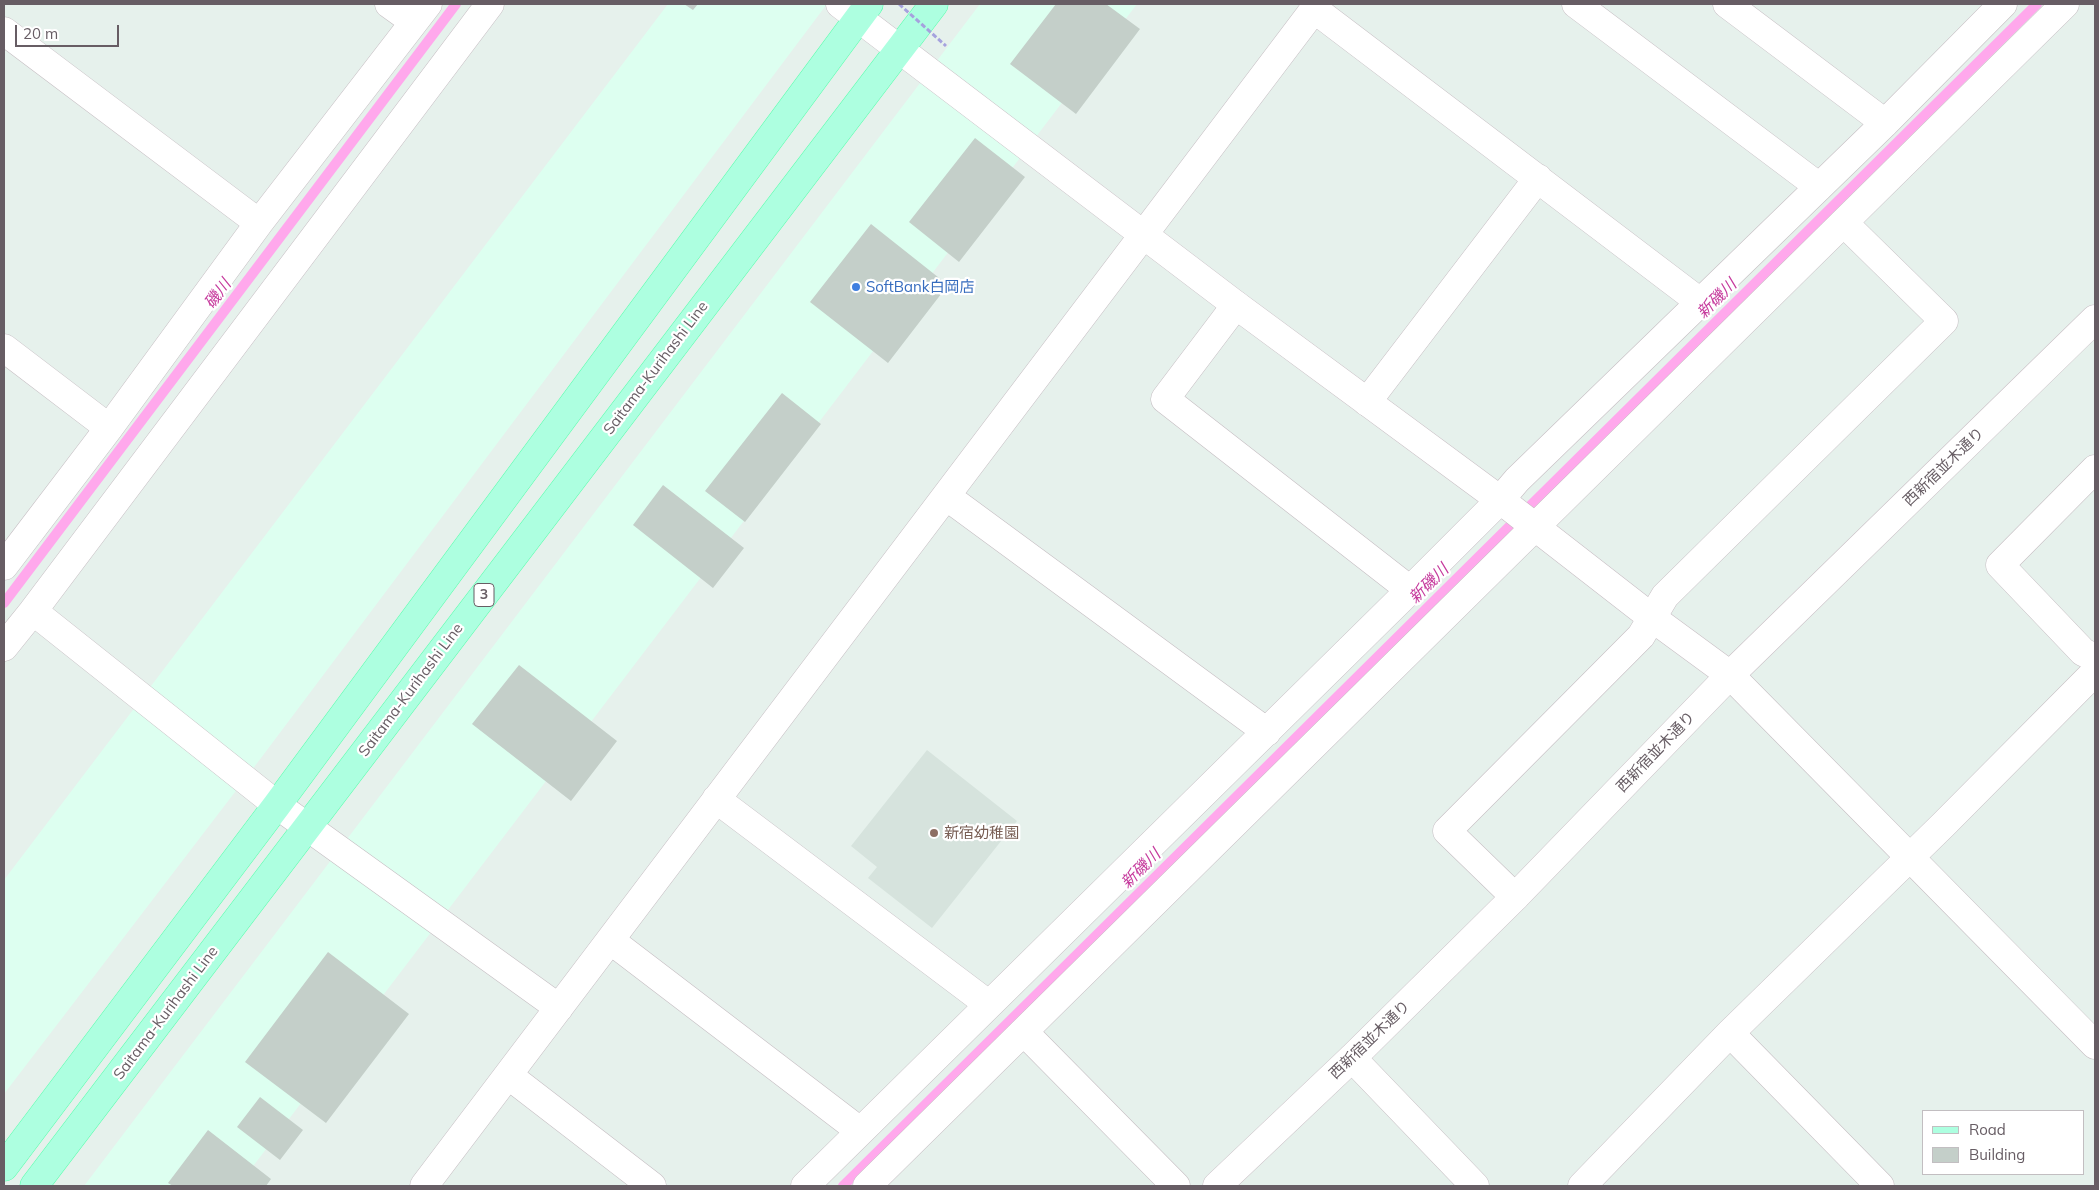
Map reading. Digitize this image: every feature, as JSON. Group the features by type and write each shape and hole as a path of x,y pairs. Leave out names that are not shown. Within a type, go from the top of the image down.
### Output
{"main road":[{"name":"Saitama-Kurihashi Line","path":"34,1186 934,4"},
{"path":"4,1166 277,805 856,8"}],"street":[{"path":"4,566 109,428 259,224 421,13 389,4"},
{"path":"4,647 34,611 490,4"},
{"path":"1576,4 1818,186"},
{"path":"1727,4 1885,123"},
{"path":"804,1186 1410,590 1503,503 1517,480 1885,123 2003,4"},
{"path":"867,1186 1532,525 1844,223 2065,4"},
{"path":"424,1186 1316,6 1700,302"},
{"path":"856,8 900,49 1236,305 1503,503 1730,675 2095,1045"},
{"path":"4,31 259,224"},
{"path":"1367,402 1538,178"},
{"path":"1514,897 1447,831 1641,636 1665,596 1944,321 1844,223"},
{"path":"1236,305 1165,399 1410,590"},
{"name":"西新宿並木通り","path":"1217,1186 1352,1058 1514,897 1730,675 2095,319"},
{"path":"4,348 109,428"},
{"path":"2095,469 2000,564 2083,652 2095,658"},
{"path":"946,496 1267,732"},
{"path":"34,611 277,805 559,1008"},
{"path":"1582,1186 1730,1033 2095,672"},
{"path":"716,799 988,1004"},
{"path":"610,940 860,1131"},
{"path":"1024,1032 1176,1186"},
{"path":"1730,1033 1880,1186"},
{"path":"1352,1058 1475,1186"},
{"path":"508,1075 652,1186"}],"path":[{"path":"899,4 946,46"}],"shaded area":[{"path":"668,4 827,4 261,758 4,1094 4,880"},
{"path":"980,4 1137,4 238,1186 84,1186"},
{"name":"新宿幼稚園","path":"927,750 1017,821 932,928 868,878 877,867 851,846"}],"building":[{"path":"684,4 698,4 693,10"},
{"path":"1056,4 1106,4 1140,29 1076,114 1010,64"},
{"path":"975,138 1025,177 959,262 909,222"},
{"path":"871,224 948,285 888,363 810,302"},
{"path":"782,393 821,424 745,522 705,491"},
{"path":"663,485 744,548 713,588 633,525"},
{"path":"519,665 617,741 571,801 472,724"},
{"path":"328,952 409,1014 326,1123 245,1062"},
{"path":"260,1097 303,1130 280,1160 237,1127"},
{"path":"208,1130 271,1179 266,1186 173,1186 168,1183"}],"waterway":[{"name":"磯川","path":"4,603 456,4"},
{"name":"新磯川","path":"843,1186 2037,4"}],"place":[{"name":"SoftBank白岡店","path":"856,287"},
{"name":"新宿幼稚園","path":"934,833"}]}
